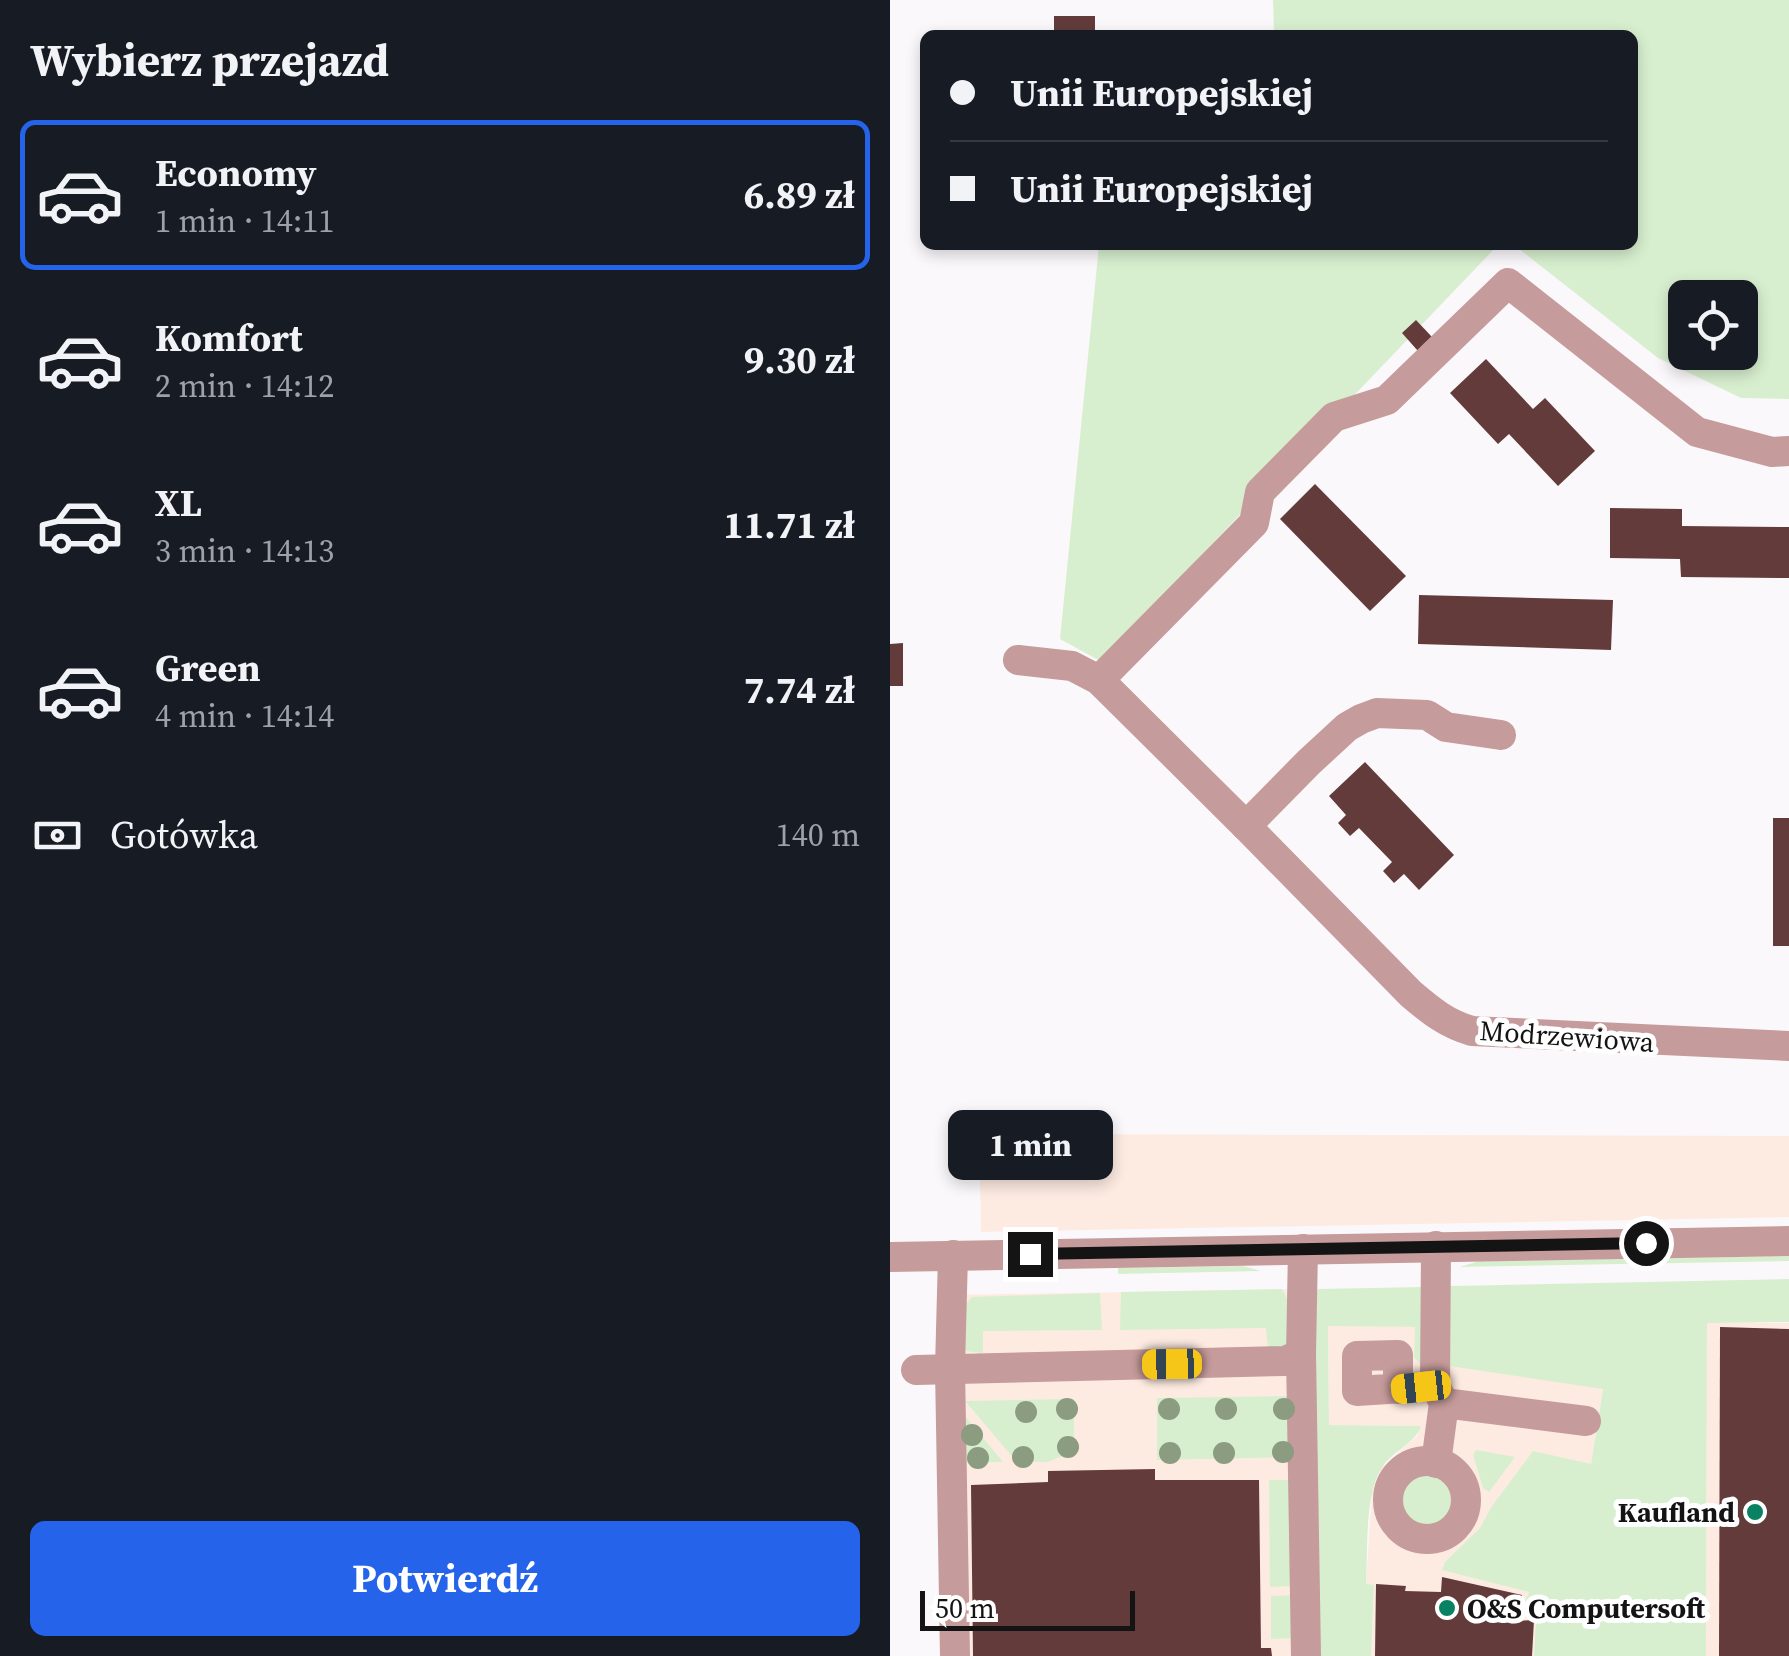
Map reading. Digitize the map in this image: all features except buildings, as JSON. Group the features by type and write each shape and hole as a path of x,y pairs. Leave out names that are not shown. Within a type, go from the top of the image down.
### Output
{"street":[{"path":"1100,680 1254,523 1260,492 1334,418 1387,400 1508,283 1696,432 1772,452 1789,451"},
{"name":"Modrzewiowa","path":"1018,660 1072,666 1100,680 1412,994 1434,1015 1455,1026 1472,1031 1789,1046"},
{"path":"1246,826 1334,739 1361,719 1377,714 1428,715 1446,727 1502,735"},
{"path":"890,1257 1789,1241"},
{"path":"1436,1246 1440,1394 1436,1462"},
{"path":"1303,1249 1306,1656"},
{"path":"952,1256 955,1656"},
{"path":"916,1370 1285,1362 1301,1354"},
{"path":"1398,1389 1586,1421"}],"shaded area":[{"path":"979,1134 1789,1136 1789,1217 981,1232"},
{"path":"1301,1289 1306,1656 955,1656 951,1295"},
{"name":"Kaufland","path":"1707,1322 1789,1323 1789,1656 1706,1656"},
{"path":"1328,1325 1416,1327 1414,1357 1449,1366 1603,1388 1591,1464 1480,1528 1443,1569 1529,1592 1519,1617 1536,1617 1534,1656 1371,1656 1374,1586 1366,1585 1372,1492 1381,1468 1417,1436 1420,1426 1329,1425"}],"green space":[{"path":"1273,0 1789,0 1789,399 1741,398 1683,370 1758,370 1758,280 1668,280 1668,363 1520,250 1638,250 1638,30 1274,30"},
{"path":"1099,250 1493,250 1100,661 1060,639"},
{"path":"1789,1256 1789,1261 1460,1267 1479,1261"},
{"path":"1243,1266 1261,1271 1118,1274 1118,1268"},
{"path":"1789,1279 1789,1322 1707,1323 1706,1656 1534,1656 1536,1618 1518,1617 1529,1592 1442,1570 1445,1562 1480,1528 1533,1451 1591,1464 1603,1389 1449,1366 1450,1286"},
{"path":"1422,1287 1421,1365 1414,1357 1415,1327 1328,1326 1329,1425 1421,1426 1414,1438 1383,1466 1373,1491 1366,1584 1374,1585 1371,1656 1317,1656 1313,1301 1318,1289"},
{"path":"1282,1289 1291,1317 1291,1332 1285,1346 1268,1349 1266,1328 1120,1330 1121,1292"},
{"path":"1100,1293 1102,1330 983,1331 983,1353 964,1351 966,1304 972,1297"},
{"path":"1292,1396 1294,1457 1157,1460 1157,1398"},
{"path":"1074,1399 1074,1451 1048,1462 1016,1461 965,1401"},
{"path":"960,1410 1003,1462 961,1463"},
{"path":"1476,1450 1515,1457 1489,1492 1483,1488 1473,1455"},
{"path":"1427,1472 1447,1480 1455,1500 1447,1520 1427,1528 1407,1520 1399,1500 1407,1480"},
{"path":"1269,1480 1294,1480 1295,1586 1270,1587"},
{"path":"1295,1595 1296,1638 1271,1639 1271,1596"}],"place":[{"name":"Kaufland","path":"1755,1512"},
{"name":"O&S Computersoft","path":"1447,1608"}],"route":[{"path":"1030,1254 1646,1243"}]}
